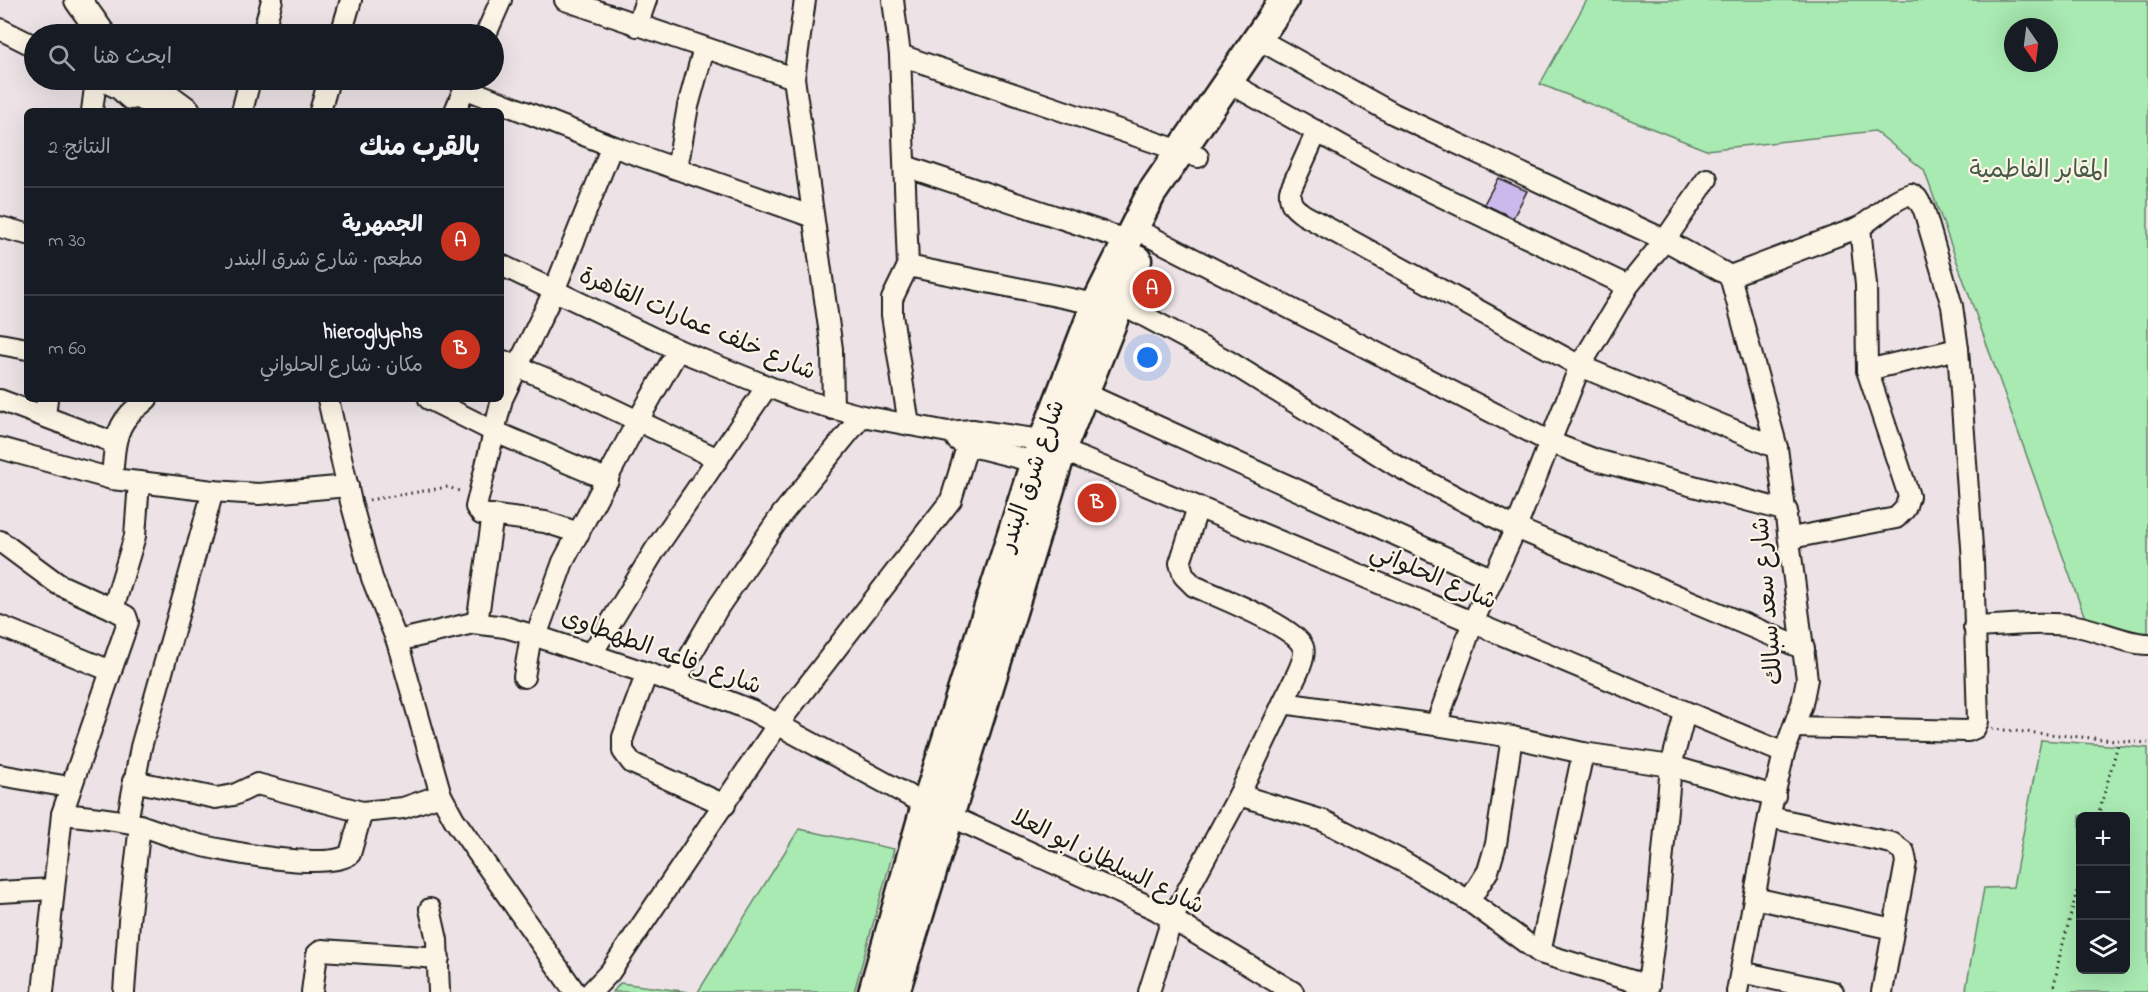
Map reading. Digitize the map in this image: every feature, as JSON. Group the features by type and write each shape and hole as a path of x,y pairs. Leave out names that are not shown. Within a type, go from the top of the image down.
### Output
{"main road":[{"name":"شارع شرق البندر","path":"1265,43 1284,0"},
{"name":"شارع شرق البندر","path":"873,992 937,810 1052,453 1108,303 1137,238 1189,154 1265,43 1302,0"},
{"name":"شارع شرق البندر","path":"1052,453 1084,393 1108,303"},
{"name":"شارع شرق البندر","path":"895,992 937,810"}],"street":[{"path":"60,0 84,24"},
{"path":"265,24 272,0"},
{"path":"344,24 351,0"},
{"path":"490,24 501,0"},
{"path":"565,0 794,78"},
{"path":"637,26 646,0"},
{"path":"805,0 794,78 832,350 833,409"},
{"path":"891,1 900,55 908,266 892,299 892,315 909,425"},
{"path":"0,29 24,41"},
{"path":"1265,43 1394,114 1665,240 1730,276 1860,227 1900,197 1911,194 1917,198 1935,244 1952,306 1958,350 1973,561 1978,722 1975,728 1968,731 1794,727"},
{"path":"677,169 688,106 704,48"},
{"path":"900,55 1189,154"},
{"path":"1236,87 1380,167 1628,286"},
{"path":"92,108 95,90"},
{"path":"137,90 161,108"},
{"path":"141,90 180,108"},
{"path":"243,108 247,90"},
{"path":"322,108 326,90"},
{"path":"455,108 463,90"},
{"path":"480,90 612,146 813,216"},
{"path":"1317,130 1293,180 1289,200 1293,207 1378,258 1580,366 1777,448"},
{"path":"504,389 509,364 554,291 612,146"},
{"path":"905,166 1137,238 1550,442 1596,460 1787,512"},
{"path":"1436,725 1473,622 1516,528 1580,366 1628,286 1665,240 1707,179"},
{"path":"0,227 24,233"},
{"path":"1791,538 1896,518 1905,509 1909,496 1867,370 1866,285 1860,227"},
{"name":"شارع خلف عمارات القاهرة","path":"504,266 678,350 766,388 862,416 1052,453"},
{"path":"908,266 1108,303 1228,361 1397,466 1516,528 1804,649"},
{"name":"شارع سعد سبالك","path":"1730,276 1777,448 1791,538 1807,679 1802,704 1784,753 1769,817 1737,992"},
{"path":"0,344 24,348"},
{"path":"524,677 534,635 563,562 608,480 636,422 678,350"},
{"path":"1867,370 1958,350"},
{"path":"509,364 569,388 636,422 718,459"},
{"path":"591,655 655,550 766,388"},
{"path":"1084,393 1493,579"},
{"path":"0,400 46,408 115,443"},
{"path":"112,479 115,443 128,416 144,402"},
{"path":"329,402 372,579 397,641 441,795 454,819 575,992"},
{"path":"435,402 493,431 608,480"},
{"path":"501,402 478,498 477,511 545,522 579,533"},
{"path":"675,682 719,606 782,514 862,416"},
{"path":"591,992 610,972 778,724 951,500 970,438"},
{"path":"0,448 112,479 213,491 350,494"},
{"name":"شارع الحلواني","path":"1052,453 1198,507 1784,753"},
{"path":"113,609 135,536 139,482"},
{"path":"131,991 129,921 133,781 213,491"},
{"path":"1149,992 1172,920 1239,795 1303,660 1303,647 1292,632 1194,586 1184,576 1180,563 1198,507"},
{"path":"477,623 493,515"},
{"path":"0,541 58,584 126,616 128,622 69,787 62,814 52,889 43,992"},
{"name":"شارع رفاعه الطهطاوى","path":"397,641 477,623 534,635 743,707 937,810"},
{"path":"0,626 111,671"},
{"path":"1974,627 2075,626 2108,633 2138,644 2148,644"},
{"path":"647,673 623,737 623,751 632,763 725,805"},
{"path":"1283,703 1512,737 1583,753 1671,766 1775,796"},
{"path":"1239,795 1324,821 1402,861 1469,901 1540,953 1648,989 1671,766 1685,713"},
{"path":"1469,901 1488,871 1496,844 1512,737"},
{"path":"1540,953 1583,753"},
{"path":"0,775 69,787"},
{"path":"133,781 216,798 234,795 257,784 362,812 403,808 441,795"},
{"name":"شارع السلطان ابو العلا","path":"937,810 1155,909 1293,992"},
{"path":"62,814 133,824 193,844 242,854 287,860 339,861 350,854 362,812"},
{"path":"1769,817 1892,843 1901,848 1906,862 1881,992"},
{"path":"0,892 52,889"},
{"path":"1754,898 1893,929"},
{"path":"430,909 439,958 439,992"},
{"path":"312,992 317,954 322,950 439,958"},
{"path":"1741,972 1833,992"}],"path":[{"path":"350,494 448,487 478,498"},
{"path":"1975,728 2148,743"},
{"path":"2099,812 2119,741"},
{"path":"2053,992 2076,895"}],"green space":[{"name":"المقابر الفاطمية","path":"1587,0 2148,0 2148,642 2085,618 1924,170 1875,131 1706,150 1540,84"},
{"path":"2041,740 2148,748 2148,992 1972,992 1966,989 1984,888 2013,887"},
{"path":"799,829 894,849 854,992 698,992"},
{"path":"620,983 689,992 613,992"}],"building":[{"path":"1498,178 1527,191 1513,218 1484,204"}],"place":[{"name":"الجمهرية","path":"1152,289"},
{"name":"hieroglyphs","path":"1097,503"}]}
